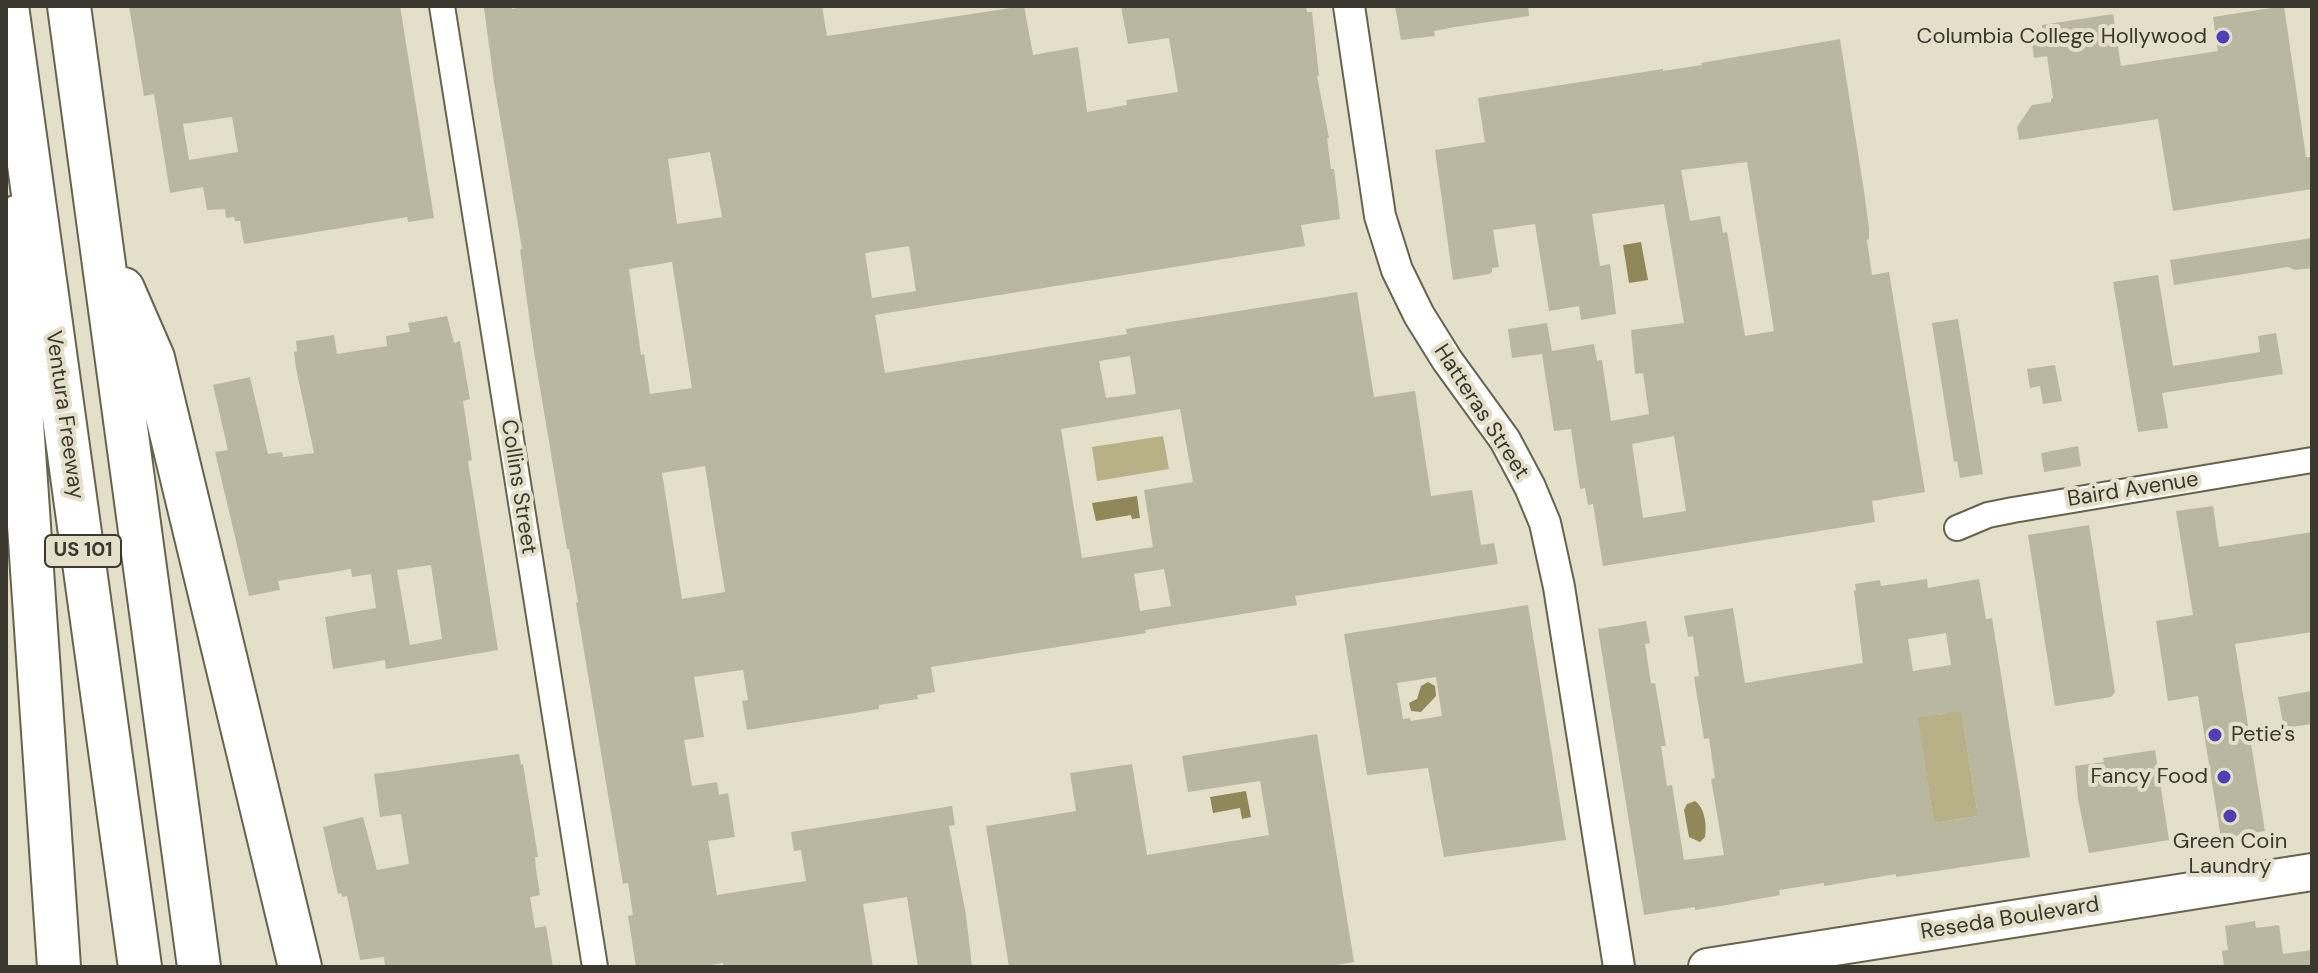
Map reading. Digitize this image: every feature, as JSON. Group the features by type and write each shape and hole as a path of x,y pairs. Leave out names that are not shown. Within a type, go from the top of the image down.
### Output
{"highway":[{"name":"Ventura Freeway","path":"7,6 140,967"},
{"name":"US 101","path":"69,6 199,967"},
{"path":"25,135 13,290 59,967"},
{"path":"101,240 153,358 300,967"}],"main road":[{"name":"Reseda Boulevard","path":"1707,967 2312,872"}],"street":[{"name":"Collins Street","path":"442,6 595,967"},
{"name":"Hatteras Street","path":"1349,6 1380,216 1397,270 1419,315 1447,360 1505,440 1545,523 1558,578 1619,967"},
{"name":"Baird Avenue","path":"1957,528 1988,515 2013,510 2312,460"}],"shaded area":[{"path":"1641,242 1648,280 1629,283 1623,245"},
{"path":"1163,436 1169,469 1097,481 1092,447"},
{"path":"1137,496 1140,518 1132,519 1131,515 1096,521 1092,503"},
{"path":"1428,682 1435,686 1436,696 1421,712 1411,711 1409,703 1417,699 1421,686"},
{"path":"1963,703 1963,722 1978,816 1934,823 1914,711 1933,707 1934,715 1944,714"},
{"path":"1246,791 1251,817 1242,819 1240,808 1213,813 1210,797"},
{"path":"1695,801 1701,808 1705,823 1705,837 1700,842 1689,837 1684,810 1687,804"}],"building":[{"path":"129,6 400,6 434,218 408,222 407,217 244,244 240,221 235,221 234,217 226,218 225,209 207,210 203,187 170,193 154,94 144,96","holes":["232,117 238,152 189,160 183,124"]},
{"path":"822,6 827,36 1024,6 1033,55 1078,47 1087,112 1127,105 1126,100 1178,92 1169,38 1128,44 1121,6 1306,6 1307,12 1312,12 1317,76 1340,219 1301,225 1305,246 875,315 885,373 1127,334 1126,329 1357,292 1374,397 1415,391 1431,496 1472,490 1481,545 1494,543 1498,564 1295,596 1297,605 1145,630 1146,633 931,667 935,692 917,695 918,699 879,705 879,709 747,730 742,701 748,700 743,670 694,677 704,737 684,740 692,786 717,782 719,795 728,793 735,837 708,841 717,895 806,881 801,850 794,851 791,832 952,806 955,825 949,826 966,915 972,967 918,967 907,897 863,904 873,967 724,967 723,963 699,967 636,967 628,916 633,915 628,883 623,884 534,352 522,249 484,8","holes":["710,152 722,217 677,224 668,159","909,246 916,291 872,298 865,253","672,262 692,388 650,394 644,354 641,355 629,269","1130,356 1136,394 1106,398 1099,361","1180,409 1193,482 1144,490 1153,547 1082,558 1061,429","705,466 725,592 682,599 662,473","1164,569 1171,606 1140,611 1134,574"]},
{"path":"1395,6 1528,6 1529,16 1455,27 1434,31 1435,36 1401,40"},
{"path":"2284,6 2306,157 2312,157 2312,189 2173,211 2158,119 2019,140 2017,127 2032,105 2051,102 2053,98 2047,56 2034,58 2030,30 2042,28 2042,25 2113,14 2121,66 2218,51 2213,17"},
{"path":"1840,39 1864,191 1872,275 1889,272 1925,492 1872,501 1875,522 1603,566 1593,504 1588,505 1585,488 1580,489 1571,429 1554,431 1542,354 1512,358 1508,329 1547,323 1552,351 1594,344 1597,361 1602,360 1611,421 1649,414 1643,373 1635,374 1631,330 1684,323 1664,204 1592,214 1600,266 1610,264 1616,314 1581,320 1579,306 1549,311 1535,224 1493,230 1499,267 1492,268 1489,274 1453,280 1435,150 1485,142 1478,98","holes":["1747,162 1774,331 1745,336 1727,232 1723,233 1720,216 1690,221 1681,170","1674,436 1686,511 1643,518 1632,444"]},
{"path":"2312,238 2312,268 2295,270 2288,267 2174,285 2170,260"},
{"path":"2158,275 2173,366 2260,352 2258,336 2276,333 2283,374 2162,393 2168,428 2138,432 2113,282"},
{"path":"447,316 454,343 460,341 470,399 463,401 472,460 468,461 498,650 386,669 385,660 333,669 325,617 376,608 371,574 352,577 351,569 278,581 280,590 249,596 215,452 228,450 213,385 250,377 268,454 282,452 283,457 314,453 296,368 296,341 334,335 337,354 387,346 386,336 410,332 408,323","holes":["431,565 442,639 410,645 397,570"]},
{"path":"1958,319 1983,474 1960,478 1957,461 1954,462 1932,323"},
{"path":"2055,365 2062,401 2043,404 2040,386 2030,388 2027,369"},
{"path":"2078,446 2081,466 2044,472 2041,453"},
{"path":"2213,506 2219,547 2312,532 2312,632 2235,644 2265,831 2221,838 2198,696 2168,701 2156,621 2193,615 2176,511"},
{"path":"2089,525 2115,692 2111,697 2055,706 2028,535"},
{"path":"1927,579 1928,588 1979,579 1986,619 1992,618 2030,857 1896,877 1896,874 1824,886 1824,883 1779,890 1780,895 1727,905 1644,915 1598,629 1646,621 1650,643 1645,644 1651,684 1655,683 1666,746 1661,746 1667,786 1672,785 1684,860 1724,855 1711,779 1715,778 1709,738 1704,739 1694,677 1699,676 1693,636 1688,637 1684,616 1733,608 1745,683 1863,663 1855,584 1880,580 1881,586","holes":["1946,633 1951,665 1913,671 1908,639","1961,711 1978,816 1934,823 1918,718"]},
{"path":"1528,605 1566,840 1444,857 1428,768 1367,775 1344,634","holes":["1436,677 1442,716 1411,721 1410,718 1403,719 1397,683"]},
{"path":"2312,691 2312,724 2284,728 2278,697"},
{"path":"1317,734 1354,962 1324,967 1009,967 986,826 1076,811 1070,773 1132,764 1147,855 1269,835 1260,781 1188,792 1182,756"},
{"path":"2155,750 2169,840 2089,853 2075,766"},
{"path":"519,754 538,857 535,857 540,895 530,897 535,928 546,926 553,967 385,967 384,957 360,960 347,896 338,894 323,827 363,817 377,870 409,864 401,814 380,817 374,774"},
{"path":"2255,921 2256,928 2279,925 2283,954 2312,950 2312,967 2224,967 2222,951 2228,950 2225,926"}],"place":[{"name":"Columbia College Hollywood","path":"2223,37"},
{"name":"Petie's","path":"2215,735"},
{"name":"Fancy Food","path":"2224,777"},
{"name":"Green Coin Laundry","path":"2230,816"}]}
